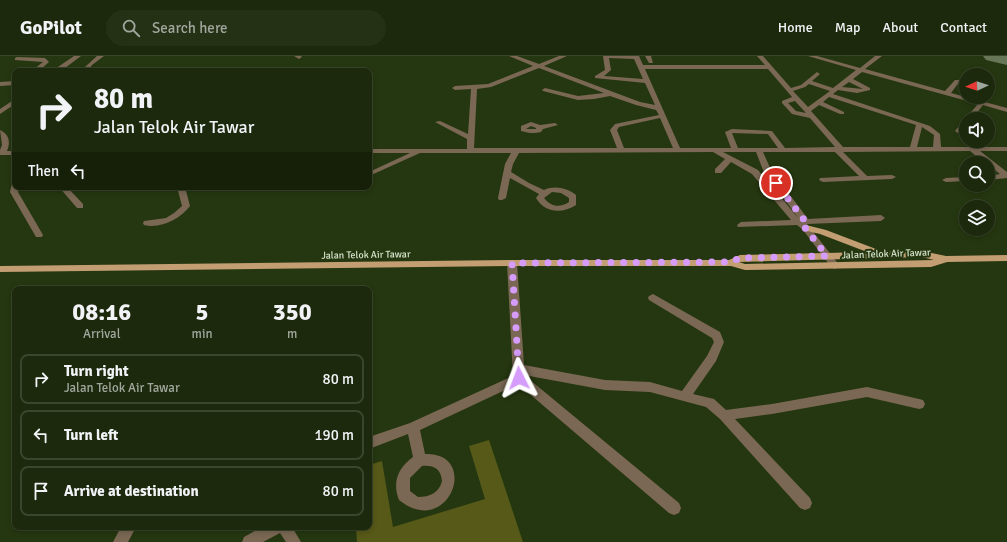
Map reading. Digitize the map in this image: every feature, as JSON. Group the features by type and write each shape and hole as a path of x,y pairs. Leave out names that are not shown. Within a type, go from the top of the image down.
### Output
{"main road":[{"path":"802,224 862,249 892,255"},
{"name":"Jalan Telok Air Tawar","path":"731,262 740,258 922,254 946,259 1007,258"},
{"name":"Jalan Telok Air Tawar","path":"0,269 731,262 745,268 931,264 946,259"}],"street":[{"path":"61,68 78,56"},
{"path":"87,68 101,56"},
{"path":"512,56 638,104 658,108"},
{"path":"455,88 489,86 564,56"},
{"path":"584,83 609,70 606,56 636,56 661,116 678,150"},
{"path":"648,56 651,62"},
{"path":"760,56 814,117 839,150 865,178"},
{"path":"811,56 959,96"},
{"path":"808,110 879,56"},
{"path":"17,59 45,60 46,62 38,68"},
{"path":"640,67 769,66"},
{"path":"789,90 804,86 817,74"},
{"path":"598,76 646,81"},
{"path":"808,82 836,89 865,91 868,89 849,79"},
{"path":"947,93 957,81"},
{"path":"0,84 12,83"},
{"path":"470,151 474,88"},
{"path":"545,90 578,100 600,97 612,93"},
{"path":"828,95 928,126 938,134 937,150"},
{"path":"797,98 784,102 794,113 814,117"},
{"path":"0,103 12,101"},
{"path":"818,102 842,113"},
{"path":"0,112 12,103"},
{"path":"974,112 981,104"},
{"path":"986,104 1007,110"},
{"path":"622,151 613,130 617,125 661,116"},
{"path":"438,122 470,138"},
{"path":"533,142 523,127 531,124 540,127 555,125"},
{"path":"912,150 920,124"},
{"path":"372,152 516,151 533,142 540,127"},
{"path":"0,132 5,138 6,145 1,154"},
{"path":"736,151 728,132 770,132 783,150"},
{"path":"533,142 622,151 1007,149"},
{"path":"972,149 1007,176"},
{"path":"714,150 755,172 802,224 835,266"},
{"path":"758,150 767,170 802,224"},
{"path":"372,173 420,151"},
{"path":"502,198 509,164 516,151"},
{"path":"1,154 12,152"},
{"path":"718,171 729,159"},
{"path":"755,172 767,170"},
{"path":"507,172 526,185 544,193"},
{"path":"995,177 1007,176"},
{"path":"823,180 892,177"},
{"path":"946,180 959,179"},
{"path":"14,190 14,192 39,235"},
{"path":"66,190 80,206"},
{"path":"147,223 163,221 177,216 186,206 182,190"},
{"path":"741,225 802,224 881,218"},
{"path":"512,263 519,373 674,508"},
{"path":"653,298 716,335 719,342 712,358 686,396"},
{"path":"372,442 413,427 519,373 605,385 650,387 710,403 724,415 805,503"},
{"path":"724,415 772,409 867,392 919,404"},
{"path":"413,427 420,460"},
{"path":"120,542 127,530"},
{"path":"249,542 271,530"},
{"path":"286,530 294,542"}],"building":[{"path":"489,440 523,542 357,542 356,530 372,530 372,464 382,461 393,527 485,499 469,446"}],"taxiway":[{"path":"992,56 1007,59"}],"route":[{"path":"519,378 512,263 731,262 740,258 827,256 802,224 805,221 776,183"}]}
